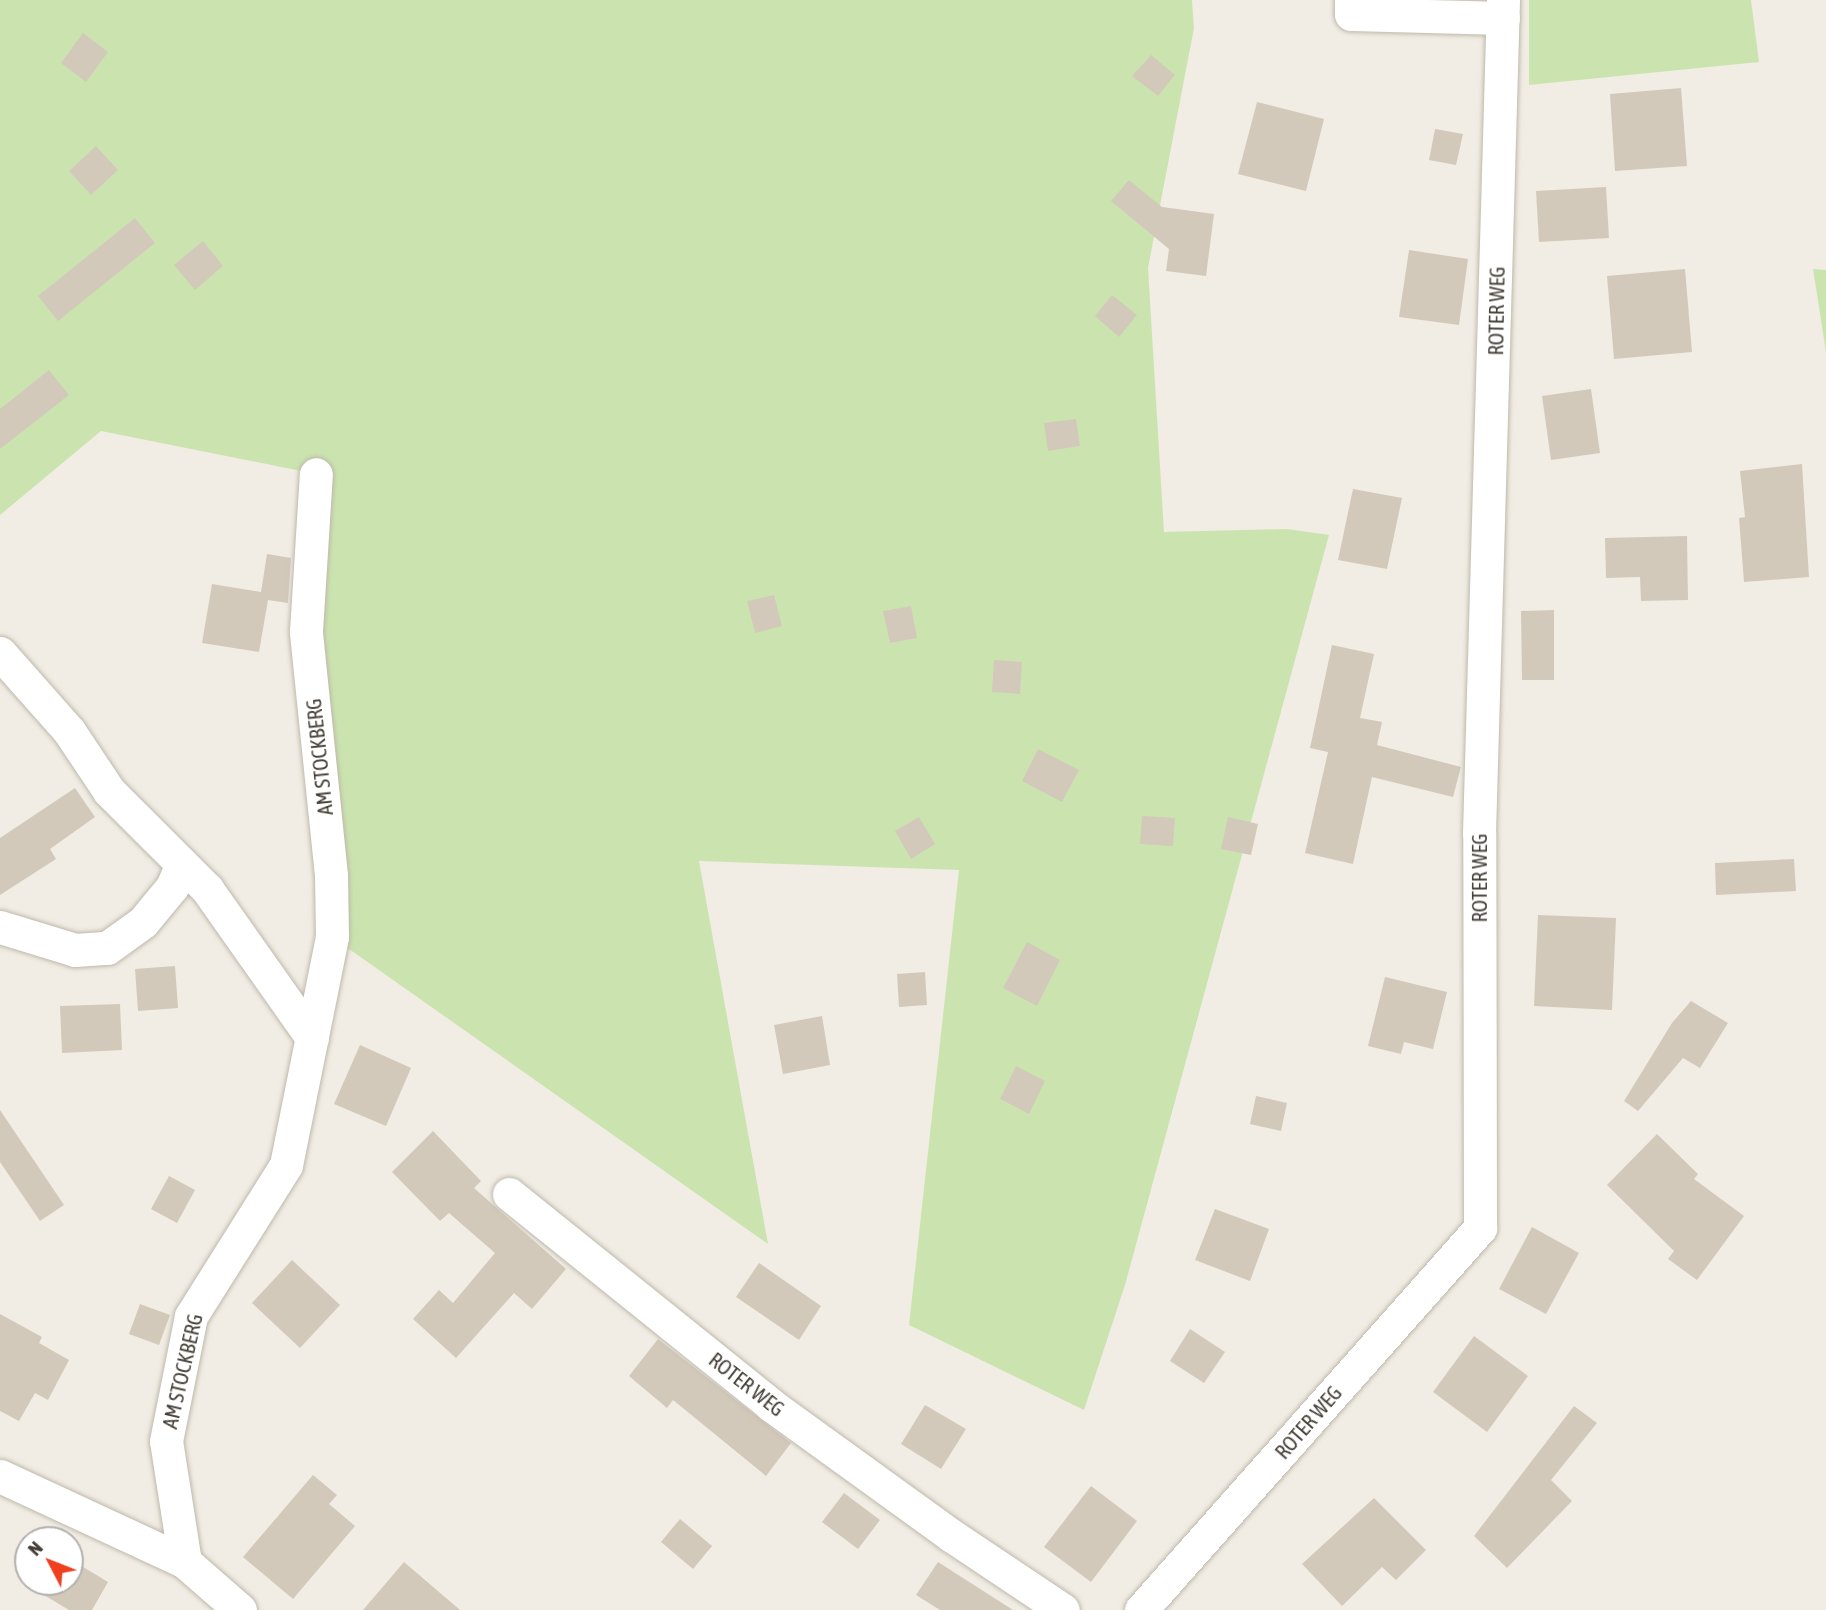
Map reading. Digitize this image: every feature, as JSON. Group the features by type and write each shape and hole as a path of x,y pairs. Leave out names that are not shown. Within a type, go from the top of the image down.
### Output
{"street":[{"name":"ROTER WEG","path":"1141,1610 1480,1228 1479,833 1503,9 1351,13 1350,0"},
{"name":"AM STOCKBERG","path":"185,1562 166,1441 191,1316 285,1165 332,937 331,875 306,631 316,474"},
{"path":"0,653 69,731 109,791 207,889 312,1038"},
{"path":"0,927 75,950 107,948 143,922 172,887 182,864"},
{"name":"ROTER WEG","path":"509,1194 771,1405 951,1536 1063,1610"},
{"path":"0,1476 185,1562 240,1610"}],"green space":[{"path":"0,0 1192,0 1194,28 1148,268 1164,532 1287,529 1329,535 1125,1285 1084,1410 909,1325 959,870 699,861 768,1244 332,937 316,474 101,431 0,515"},
{"path":"1529,0 1751,0 1759,62 1529,85"},
{"path":"1813,269 1826,270 1826,352"}],"building":[{"path":"83,33 108,52 86,82 61,63"},
{"path":"1151,55 1175,75 1158,96 1132,76"},
{"path":"1681,88 1687,166 1615,171 1610,94"},
{"path":"1257,102 1324,119 1306,191 1238,174"},
{"path":"1435,129 1463,134 1456,165 1429,160"},
{"path":"96,146 118,170 91,195 69,171"},
{"path":"1129,180 1162,207 1214,214 1206,276 1166,271 1169,249 1111,201"},
{"path":"1606,187 1609,238 1539,242 1536,191"},
{"path":"135,218 155,243 58,321 38,296"},
{"path":"203,241 223,266 195,290 174,265"},
{"path":"1409,250 1468,259 1459,325 1399,317"},
{"path":"1685,269 1692,352 1614,359 1607,276"},
{"path":"1112,295 1137,315 1119,337 1095,316"},
{"path":"49,370 69,395 0,449 0,409"},
{"path":"1591,389 1600,453 1551,460 1542,396"},
{"path":"1076,419 1080,446 1048,451 1044,423"},
{"path":"1802,464 1809,577 1744,582 1739,518 1745,517 1740,471"},
{"path":"1353,489 1402,498 1387,569 1338,560"},
{"path":"1687,536 1688,600 1641,601 1640,577 1606,578 1605,538"},
{"path":"267,554 291,558 288,603 268,600 259,652 202,643 212,584 261,592"},
{"path":"774,595 782,626 755,633 747,601"},
{"path":"911,606 917,638 890,643 883,611"},
{"path":"1554,610 1554,680 1522,680 1521,611"},
{"path":"1332,645 1374,654 1360,718 1382,722 1377,745 1461,767 1453,797 1372,777 1353,864 1305,853 1328,752 1310,748"},
{"path":"994,660 1022,662 1020,694 992,692"},
{"path":"1038,749 1079,770 1062,802 1022,781"},
{"path":"75,788 95,817 50,849 56,859 0,895 0,838"},
{"path":"1142,816 1175,818 1173,846 1140,844"},
{"path":"919,817 935,844 911,859 895,831"},
{"path":"1228,817 1258,824 1251,855 1221,849"},
{"path":"1794,859 1796,891 1716,895 1715,863"},
{"path":"1538,915 1616,918 1612,1010 1534,1006"},
{"path":"1027,942 1060,960 1037,1006 1003,988"},
{"path":"175,966 178,1008 138,1011 135,969"},
{"path":"925,972 927,1005 899,1007 897,974"},
{"path":"1385,977 1447,992 1433,1049 1404,1042 1401,1054 1368,1046"},
{"path":"1691,1001 1728,1023 1700,1068 1683,1058 1638,1111 1624,1101 1672,1023"},
{"path":"120,1004 122,1050 62,1053 60,1006"},
{"path":"822,1016 830,1065 783,1074 774,1025"},
{"path":"360,1045 411,1068 386,1126 334,1104"},
{"path":"1016,1066 1045,1081 1029,1114 1000,1099"},
{"path":"1256,1096 1287,1103 1281,1131 1250,1124"},
{"path":"0,1110 64,1205 40,1221 0,1162"},
{"path":"433,1131 481,1181 474,1188 566,1269 532,1309 514,1293 456,1358 413,1319 439,1290 453,1303 495,1253 449,1213 440,1221 392,1172"},
{"path":"1657,1134 1698,1174 1694,1179 1744,1216 1697,1280 1668,1259 1674,1251 1607,1185"},
{"path":"169,1176 195,1190 177,1223 151,1209"},
{"path":"1215,1209 1269,1229 1250,1281 1195,1260"},
{"path":"1532,1227 1579,1253 1546,1314 1499,1289"},
{"path":"292,1260 340,1305 300,1348 252,1303"},
{"path":"759,1263 821,1306 799,1340 736,1297"},
{"path":"140,1304 170,1315 159,1345 129,1334"},
{"path":"0,1314 42,1337 39,1343 69,1360 48,1400 35,1393 19,1421 0,1411"},
{"path":"1190,1329 1225,1352 1204,1383 1170,1361"},
{"path":"1474,1336 1528,1376 1487,1432 1433,1392"},
{"path":"658,1339 791,1443 766,1476 673,1400 667,1408 629,1376"},
{"path":"925,1405 966,1429 941,1469 901,1444"},
{"path":"1574,1406 1597,1423 1551,1480 1572,1501 1507,1568 1474,1536"},
{"path":"313,1475 337,1495 329,1504 355,1526 293,1599 243,1557"},
{"path":"1091,1486 1137,1521 1091,1582 1044,1547"},
{"path":"844,1493 880,1520 858,1549 822,1522"},
{"path":"1374,1498 1426,1550 1396,1580 1382,1567 1342,1606 1302,1564"},
{"path":"680,1519 712,1546 693,1569 661,1542"},
{"path":"404,1562 460,1610 363,1610"},
{"path":"938,1562 1013,1610 940,1610 916,1595"},
{"path":"84,1567 108,1582 92,1610 69,1610 46,1596 84,1596"}]}
